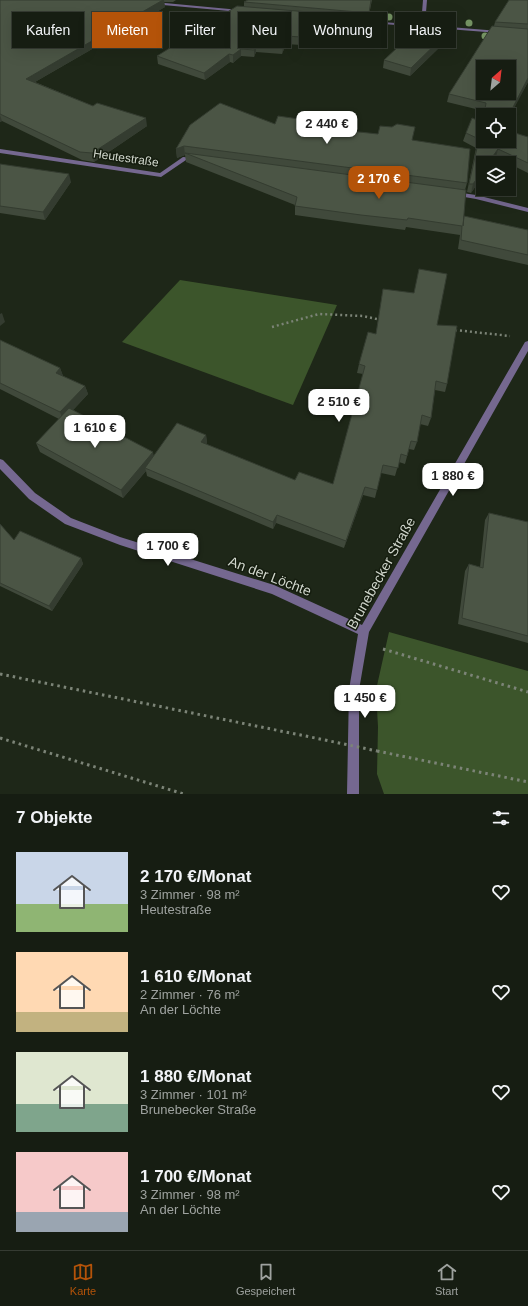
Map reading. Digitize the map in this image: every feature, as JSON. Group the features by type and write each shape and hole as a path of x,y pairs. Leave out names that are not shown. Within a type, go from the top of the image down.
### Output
{"street":[{"path":"425,12 426,0"},
{"path":"145,3 248,11"},
{"path":"456,29 506,33"},
{"name":"Heutestraße","path":"0,151 160,175 185,158 201,160"},
{"path":"445,192 476,197 528,210"},
{"name":"Brunebecker Straße","path":"353,794 354,690 364,630 528,344"},
{"name":"An der Löchte","path":"0,463 32,496 68,521 120,541 274,590 364,630"}],"path":[{"path":"272,327 319,314 363,316 384,320"},
{"path":"450,330 512,336"},
{"path":"361,642 528,692"},
{"path":"0,674 528,782"},
{"path":"0,738 184,794"}],"green space":[{"path":"180,280 337,305 293,405 122,342"},
{"path":"389,632 528,671 528,794 384,794 377,774 378,727 376,690"}],"building":[{"path":"0,0 163,0 142,12 92,12 92,41 84,46 84,12 12,12 12,48 80,48 26,79 93,106 97,103 146,118 92,153 80,152 0,114"},
{"path":"248,0 371,0 369,12 244,2"},
{"path":"509,0 528,0 528,24 495,22"},
{"path":"237,6 308,12 299,12 299,37 291,36 291,12 238,12 238,48 255,48 254,50 241,49 233,55 229,54 204,73 157,56 170,48 230,48 230,12 227,12"},
{"path":"492,26 528,29 528,78 513,108 485,108 486,103 449,94"},
{"path":"397,48 432,48 411,68 384,60"},
{"path":"220,103 275,124 278,116 306,120 303,126 378,134 380,126 392,127 397,124 415,127 412,140 470,149 467,183 184,146 176,149 190,125"},
{"path":"472,118 476,120 476,138 466,133"},
{"path":"516,133 528,137 528,163 516,157 516,156 498,149 493,156 476,156 476,180 473,184 469,184 477,148 516,148"},
{"path":"185,153 466,190 463,226 464,216 528,230 528,255 461,240 462,226 408,218 407,220 295,206 297,197"},
{"path":"0,164 69,174 43,212 0,206"},
{"path":"419,269 447,274 437,325 457,326 447,384 436,381 431,418 422,415 417,442 411,441 407,456 401,454 398,468 383,465 377,490 365,487 346,541 277,515 273,522 145,468 177,423 206,435 201,442 295,480 299,472 333,484 365,366 359,364 368,332 376,334 383,289 414,293"},
{"path":"0,340 60,368 56,373 85,386 60,412 0,383"},
{"path":"69,408 153,452 121,490 36,443"},
{"path":"489,513 528,522 528,636 462,618 469,564 483,568"},
{"path":"0,524 14,540 20,531 81,558 49,606 0,583"}]}
